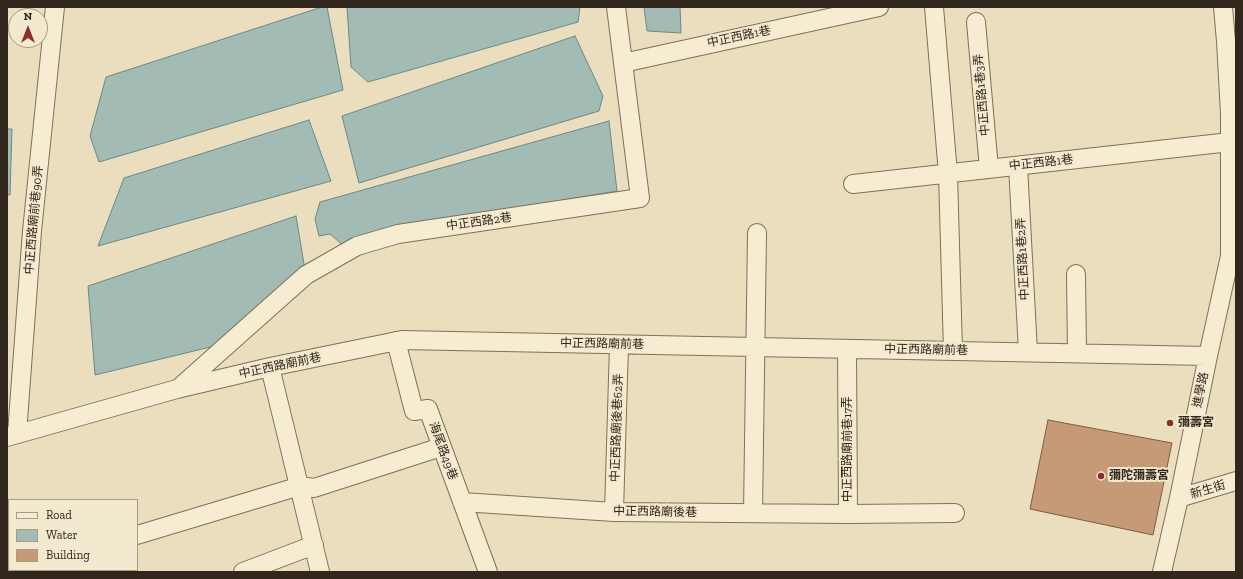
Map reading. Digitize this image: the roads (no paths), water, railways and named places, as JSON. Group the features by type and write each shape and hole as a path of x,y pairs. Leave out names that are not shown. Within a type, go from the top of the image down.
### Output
{"street":[{"name":"中正西路廟前巷90弄","path":"12,435 55,7"},
{"name":"中正西路2巷","path":"177,390 306,275 357,246 398,234 640,198 616,7"},
{"name":"中正西路1巷","path":"623,62 879,7"},
{"path":"934,7 948,174 954,351"},
{"name":"進學路","path":"1162,572 1179,498 1208,356 1233,256 1233,189 1230,142 1231,41 1223,7"},
{"name":"中正西路1巷3弄","path":"976,22 989,168"},
{"name":"中正西路1巷","path":"853,184 1230,142"},
{"name":"中正西路1巷2弄","path":"1018,166 1028,352"},
{"path":"753,513 757,233"},
{"path":"1076,274 1077,353"},
{"name":"中正西路廟前巷","path":"12,435 177,390 270,367 402,340 1208,356"},
{"name":"海尾路49巷","path":"396,341 414,411 428,409 488,572"},
{"name":"中正西路廟後巷62弄","path":"614,512 619,344"},
{"name":"中正西路廟前巷17弄","path":"847,349 848,514 955,513"},
{"path":"270,367 320,572"},
{"path":"138,535 300,486 314,488 441,447"},
{"name":"新生街","path":"1179,498 1236,481"},
{"name":"中正西路廟後巷","path":"462,502 614,512 848,514"},
{"path":"244,572 314,545"}],"water":[{"path":"322,7 327,7 343,90 99,162 90,136 106,77"},
{"path":"347,7 580,7 578,22 368,82 351,67"},
{"path":"644,7 680,7 681,33 647,31"},
{"path":"575,36 603,96 599,111 359,183 342,116"},
{"path":"309,120 331,181 98,246 124,178"},
{"path":"609,121 617,191 421,224 346,248 330,234 319,236 315,219 320,202"},
{"path":"7,129 12,129 10,195 7,195"},
{"path":"296,216 305,270 231,342 95,375 88,286"}],"place":[{"name":"彌壽宮","path":"1170,423"},
{"name":"彌陀彌壽宮","path":"1101,476"}]}
